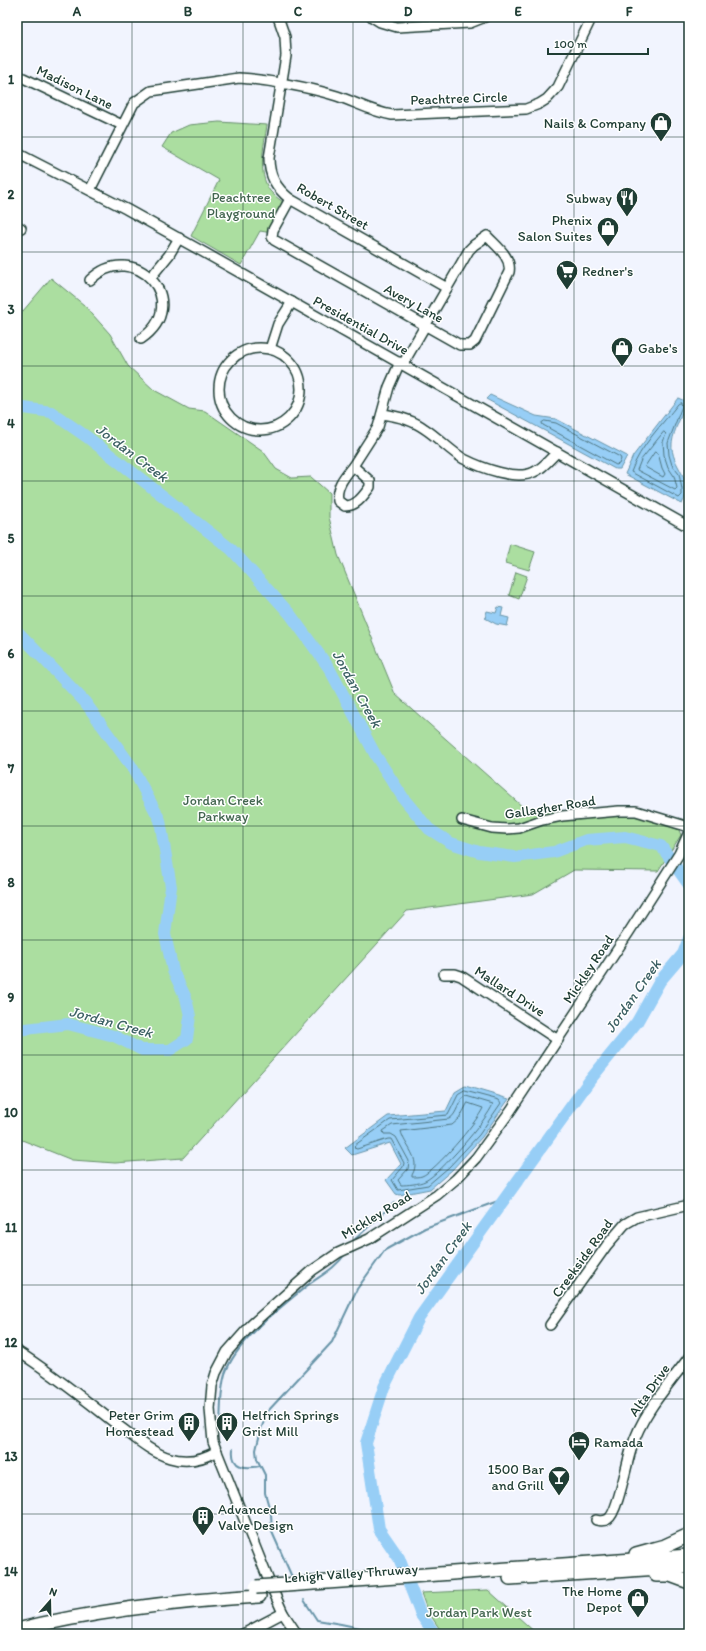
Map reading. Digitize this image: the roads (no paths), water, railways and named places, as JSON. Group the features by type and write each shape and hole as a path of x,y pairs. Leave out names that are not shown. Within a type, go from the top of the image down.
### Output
{"highway":[{"path":"600,1562 655,1549 689,1535"},
{"name":"Lehigh Valley Thruway","path":"17,1621 65,1610 130,1599 460,1577 600,1562 689,1556"},
{"name":"Lehigh Valley Thruway","path":"460,1577 533,1577 689,1566"},
{"path":"533,1577 670,1575 689,1582"},
{"name":"Lehigh Valley Thruway","path":"17,1630 74,1617 139,1606 257,1591"}],"street":[{"path":"278,17 283,28 286,47 282,84"},
{"path":"372,17 380,22 397,27 470,23 485,17"},
{"name":"Peachtree Circle","path":"90,190 134,103 151,91 239,78 282,84 327,93 383,114 392,115 526,109 547,100 558,87 589,23 590,17"},
{"name":"Madison Lane","path":"17,75 122,125"},
{"name":"Robert Street","path":"282,84 269,158 269,165 273,180 278,188 290,199 447,288"},
{"name":"Presidential Drive","path":"17,153 179,238 689,527"},
{"name":"Avery Lane","path":"290,199 273,230 272,237 274,240 460,345 470,345 475,341 510,272 508,259 487,236 469,250 447,288"},
{"path":"151,277 169,255 179,238"},
{"path":"90,280 106,269 120,266 138,269 151,277 161,296 161,312 155,326 141,338"},
{"path":"353,466 374,436 382,414 388,387 447,288"},
{"path":"270,350 278,324 292,302"},
{"path":"253,348 270,350 284,356 295,366 301,382 301,399 294,413 283,423 268,429 253,429 236,422 224,410 218,394 219,379 225,365 237,353 253,348"},
{"path":"382,414 414,422 464,459 512,476 528,475 535,472 542,468 557,452"},
{"name":"Gallagher Road","path":"462,820 492,828 507,829 519,828 542,820 562,816 636,811 689,827"},
{"name":"Mickley Road","path":"297,1634 283,1613 268,1580 217,1451 211,1432 210,1399 216,1373 226,1352 247,1329 300,1280 338,1253 369,1239 437,1195 466,1169 494,1135 558,1040 659,885 685,842 689,832"},
{"name":"Mallard Drive","path":"444,974 455,974 461,976 558,1040"},
{"name":"Creekside Road","path":"550,1326 607,1245 625,1224 637,1217 689,1205"},
{"path":"17,1352 74,1391 136,1439 163,1456 171,1459 190,1461 199,1459 217,1451"},
{"name":"Alta Drive","path":"596,1520 605,1520 611,1517 616,1505 632,1447 640,1426 689,1357"},
{"path":"243,1634 283,1613"}],"water":[{"path":"490,395 536,416 556,419 627,456 620,469 615,469 486,399"},
{"path":"678,398 687,402 676,427 672,443 672,451 686,487 686,495 682,504 625,474 633,456"},
{"path":"498,607 503,608 501,616 509,618 507,626 496,624 485,618 487,611 496,613"},
{"path":"465,1086 509,1099 482,1137 452,1170 430,1189 399,1195 396,1194 386,1180 401,1164 390,1143 352,1155 345,1148 388,1116 446,1111 455,1092"}],"waterway":[{"name":"Jordan Creek","path":"17,407 51,412 87,437 231,549 290,614 329,668 376,756 404,799 429,829 451,843 479,852 515,857 554,852 586,840 625,837 661,846 689,885"},
{"name":"Jordan Creek","path":"17,631 85,702 132,767 160,820 171,887 165,934 173,971 186,998 190,1016 187,1039 170,1050 142,1050 114,1036 68,1024 17,1030"},
{"name":"Jordan Creek","path":"435,1634 421,1615 399,1558 379,1529 366,1443 384,1387 419,1318 590,1080 637,1022 660,981 683,954 689,938"},
{"path":"292,1577 272,1532 271,1514 265,1493 265,1475 257,1459 256,1450 261,1429 268,1411 332,1342 357,1289 385,1250 425,1228 506,1198"},
{"path":"351,1243 394,1203"},
{"path":"227,1435 220,1426 222,1387 225,1374 239,1349 260,1325 308,1285 333,1268 345,1254"},
{"path":"233,1449 234,1460 240,1466 260,1466"},
{"path":"304,1600 317,1620 388,1634"}],"place":[{"name":"Nails & Company","path":"661,142"},
{"name":"Subway","path":"627,218"},
{"name":"Phenix Salon Suites","path":"608,248"},
{"name":"Redner's","path":"567,290"},
{"name":"Gabe's","path":"622,368"},
{"name":"Peter Grim Homestead","path":"189,1442"},
{"name":"Helfrich Springs Grist Mill","path":"227,1442"},
{"name":"Ramada","path":"579,1462"},
{"name":"1500 Bar and Grill","path":"559,1496"},
{"name":"Advanced Valve Design","path":"203,1536"},
{"name":"The Home Depot","path":"638,1618"}],"park label":[{"name":"Peachtree Playground","path":"241,206"},
{"name":"Jordan Creek Parkway","path":"223,808"},
{"name":"Jordan Park West","path":"479,1612"}]}
